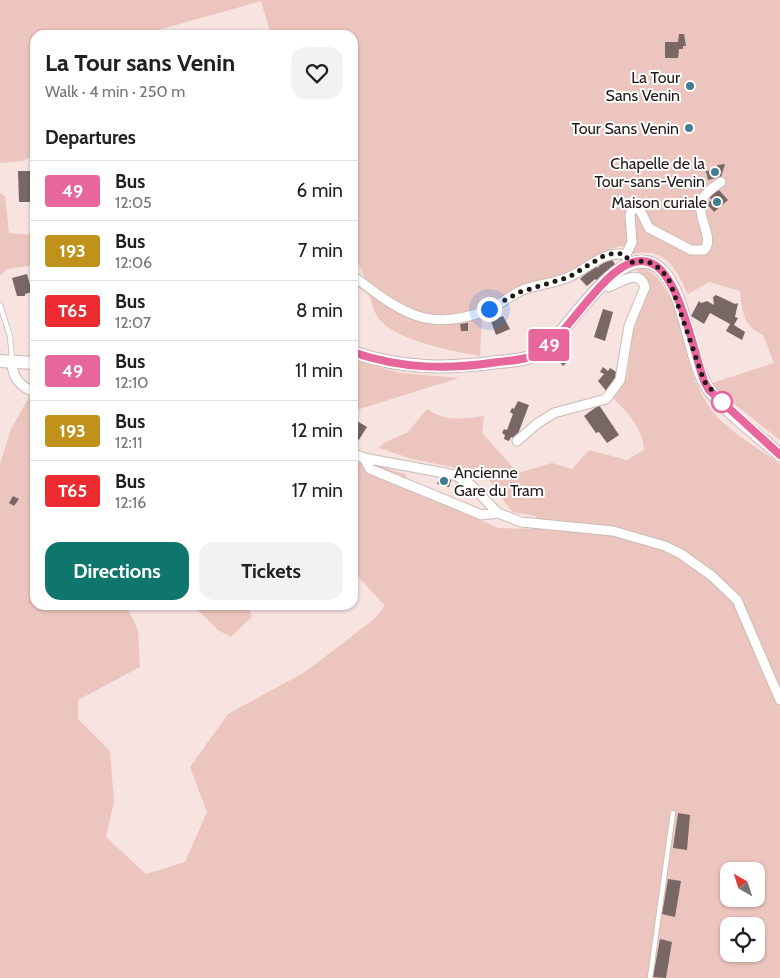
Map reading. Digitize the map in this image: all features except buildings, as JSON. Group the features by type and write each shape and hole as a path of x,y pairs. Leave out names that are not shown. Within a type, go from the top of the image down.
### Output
{"main road":[{"path":"358,354 382,360 443,368 532,356 546,348 559,335 604,282 628,259 645,261 662,271 674,292 706,386 780,455"},
{"path":"6,362 30,363"}],"street":[{"path":"358,279 404,311 433,320 453,321 489,309 520,292 569,277 605,255 617,253 628,259 632,242 630,215 633,207 640,210 649,228 691,250 704,250 708,239 700,206 706,193 722,182"},
{"path":"517,441 538,422 554,413 606,400 620,380 629,326 645,288 643,283 636,278 623,279 609,287 604,282"},
{"path":"6,362 16,379 30,391"},
{"path":"358,456 455,475 471,485 498,514"},
{"path":"364,458 370,469 482,515 498,514 521,522 586,527 628,534 665,546 694,562 727,588 738,600 780,700"}],"lane":[{"path":"0,304 10,336 6,362"},
{"path":"650,978 673,813"}],"shaded area":[{"path":"0,0 780,0 780,440 709,384 774,363 763,335 747,322 740,291 709,282 688,294 674,268 653,253 633,254 622,246 613,248 580,268 522,294 482,321 480,356 422,343 392,330 382,322 375,312 364,275 358,264 358,30 270,30 261,1 158,30 30,30 30,157 23,161 0,163"},
{"path":"0,193 5,196 9,233 30,235 30,266 7,269 0,276"},
{"path":"638,267 651,273 662,284 677,317 697,385 713,412 736,433 780,464 780,978 0,978 0,464 11,429 30,396 30,610 128,610 138,630 140,667 78,700 78,719 110,751 114,802 106,837 146,874 185,862 207,812 190,767 228,714 305,672 373,620 385,606 358,576 358,460 405,474 410,489 498,528 541,529 536,516 512,512 489,480 451,467 412,459 379,448 384,443 408,432 427,409 447,418 461,419 484,416 482,433 518,473 552,463 572,469 589,450 627,460 644,450 641,435 637,428 629,415 613,398 627,377 633,332 650,287 645,276 633,268"},
{"path":"358,361 401,373 459,378 358,409"},
{"path":"197,610 250,610 252,617 231,637 218,630"}],"bus line":[{"name":"49","path":"358,354 427,368 475,366 532,356 546,348 559,335 612,274 629,263 650,262 659,268 670,282 685,320 704,381 709,390 780,455"}],"place":[{"name":"La Tour Sans Venin","path":"690,86"},
{"name":"Tour Sans Venin","path":"689,128"},
{"name":"Chapelle de la Tour-sans-Venin","path":"715,172"},
{"name":"Maison curiale","path":"717,202"},
{"name":"Ancienne Gare du Tram","path":"444,481"}],"route":[{"path":"489,309 520,292 569,277 605,255 617,253 626,255 629,263 650,262 659,268 670,282 685,320 704,381 709,390 722,402"}]}
